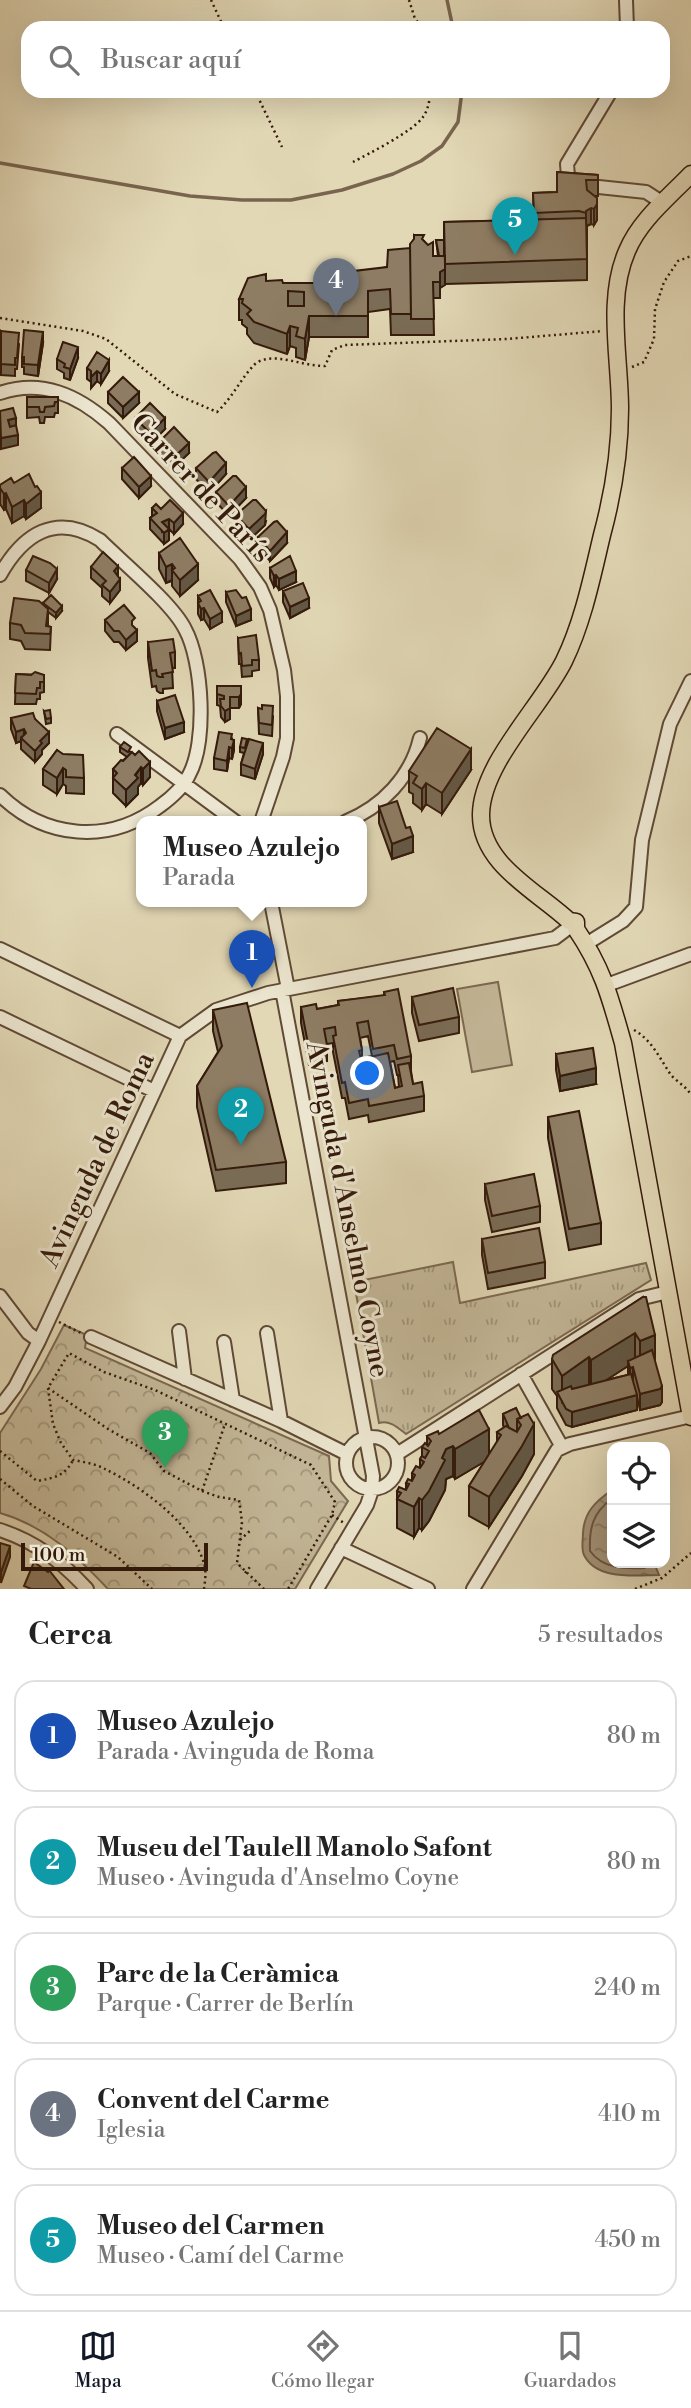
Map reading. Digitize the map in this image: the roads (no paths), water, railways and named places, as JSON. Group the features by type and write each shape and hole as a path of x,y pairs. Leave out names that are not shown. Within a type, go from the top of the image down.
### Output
{"main road":[{"path":"691,174 635,236 620,273 617,294 620,410 614,485 578,628 548,691 503,753 482,799 483,830 490,847 520,882 571,927 586,944 607,985 623,1043 691,1416"}],"street":[{"path":"626,0 627,21"},
{"path":"607,98 568,164 568,176 580,185 646,192 663,203"},
{"name":"Carrer de París","path":"0,393 18,388 43,388 69,395 91,409 214,531 255,579 274,623 287,696 285,749 263,816"},
{"path":"0,575 16,551 33,536 54,528 72,528 100,540 185,627 194,651 200,719 196,758 185,783 169,799 144,816"},
{"path":"586,944 623,921 636,907 642,840 670,724 691,681"},
{"path":"117,734 228,816"},
{"path":"358,816 371,810 394,789 414,758 420,738"},
{"path":"0,794 28,817 47,826 72,832 98,832 124,826 136,820"},
{"name":"Avinguda d'Anselmo Coyne","path":"272,907 373,1476 367,1506 317,1589"},
{"name":"Avinguda de Roma","path":"0,1408 15,1387 39,1341 180,1036 216,1010 285,989 555,938 571,927"},
{"path":"0,949 180,1036"},
{"path":"607,985 691,956"},
{"path":"0,1017 154,1091"},
{"path":"372,1490 356,1485 346,1471 347,1454 355,1443 367,1437 379,1438 390,1444 397,1454 639,1299 668,1292"},
{"path":"0,1296 28,1333 39,1341"},
{"path":"179,1331 185,1379"},
{"path":"267,1332 281,1421"},
{"path":"92,1337 281,1421 347,1454"},
{"path":"224,1342 233,1400"},
{"path":"521,1374 562,1447"},
{"path":"473,1589 542,1473 562,1447 691,1416"},
{"name":"Avinguda d'Anselmo Coyne","path":"372,1490 384,1487 394,1478 398,1466 397,1454"},
{"path":"0,1530 41,1547 68,1568 87,1589"},
{"path":"341,1548 428,1589"}],"water":[{"path":"607,1494 607,1568 656,1568 659,1575 618,1575 607,1573 590,1563 584,1555 582,1544 588,1513"}],"waterway":[{"path":"447,0 452,21"},
{"path":"0,163 190,196 291,200 342,190 393,174 421,161 442,146 458,122 461,98"}],"place":[{"name":"Museo del Carmen","path":"515,255"},
{"name":"Convent del Carme","path":"336,316"},
{"name":"Museo Azulejo","path":"252,988"},
{"name":"Museu del Taulell Manolo Safont","path":"241,1145"},
{"name":"Parc de la Ceràmica","path":"165,1468"}]}
